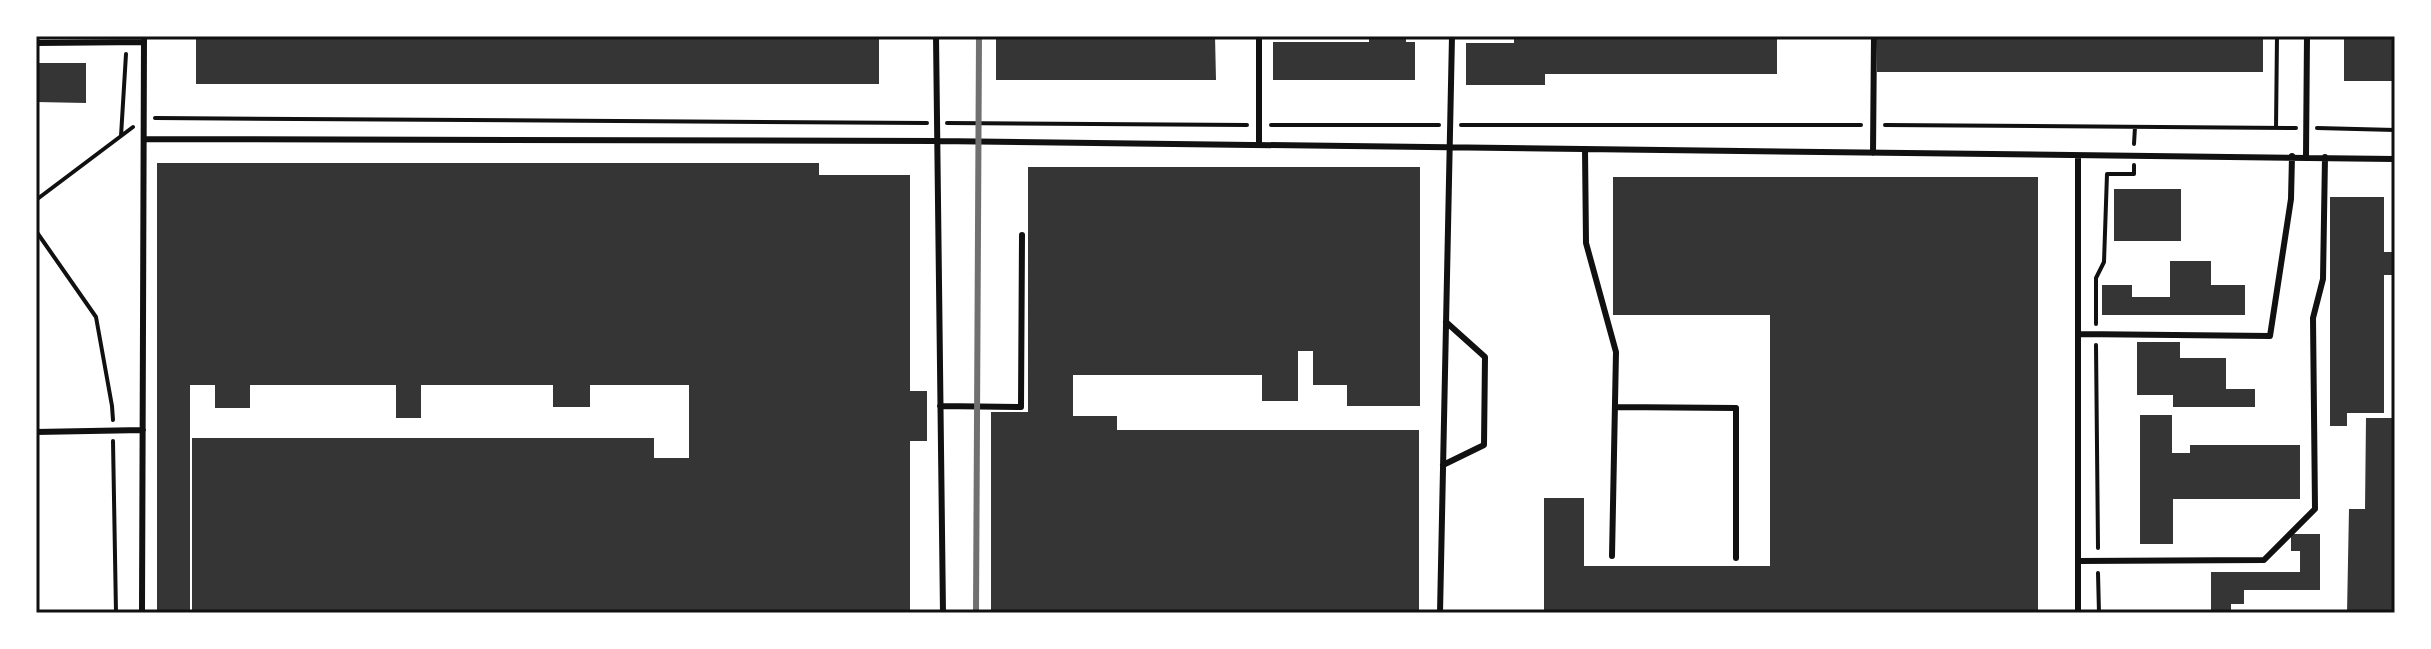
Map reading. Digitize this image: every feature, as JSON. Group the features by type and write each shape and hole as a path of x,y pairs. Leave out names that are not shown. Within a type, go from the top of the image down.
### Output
{"lane":[{"path":"936,36 943,613"},
{"path":"1259,36 1259,145"},
{"path":"1440,613 1452,36"},
{"path":"1873,153 1874,36"},
{"path":"2306,156 2307,36"},
{"path":"36,43 126,43 144,39 142,613"},
{"path":"144,139 937,141 2395,159"},
{"path":"1585,149 1586,243 1616,352 1612,556"},
{"path":"2078,156 2078,613"},
{"path":"2078,334 2270,336 2291,199 2292,156"},
{"path":"2078,561 2264,560 2315,509 2313,318 2323,279 2325,157"},
{"path":"940,406 1021,407 1022,235"},
{"path":"1443,465 1484,445 1485,357 1446,322"},
{"path":"1615,407 1736,408 1736,558"},
{"path":"36,432 143,430"}],"path":[{"path":"2276,128 2277,36"},
{"path":"121,136 126,43"},
{"path":"36,200 144,118 2395,130"},
{"path":"2099,613 2096,278 2104,262 2107,174 2134,174 2135,127"},
{"path":"36,231 96,317 112,406 116,613"}],"building":[{"path":"196,36 879,36 879,84 196,84"},
{"path":"996,36 1215,36 1216,80 996,80"},
{"path":"1369,36 1406,36 1406,42 1415,42 1415,80 1273,80 1273,42 1369,42"},
{"path":"1514,36 1777,36 1777,74 1545,74 1545,85 1466,85 1466,43 1514,43"},
{"path":"1877,36 2263,36 2263,72 1877,72"},
{"path":"2344,36 2395,36 2395,81 2344,81"},
{"path":"36,63 86,63 86,103 36,102"},
{"path":"157,163 819,163 819,175 910,175 910,391 927,391 927,441 910,441 910,613 192,613 192,438 654,438 654,458 689,458 689,385 590,385 590,407 553,407 553,385 421,385 421,418 396,418 396,385 250,385 250,408 215,408 215,385 190,385 190,613 157,613"},
{"path":"1028,167 1420,167 1420,406 1347,406 1347,385 1313,385 1313,351 1298,351 1298,401 1262,401 1262,375 1073,375 1073,416 1117,416 1117,430 1419,430 1419,613 991,613 991,412 1028,412"},
{"path":"1613,177 2038,177 2038,613 1544,613 1544,498 1584,498 1584,566 1770,566 1770,315 1613,315"},
{"path":"2114,189 2181,189 2181,241 2114,241"},
{"path":"2330,197 2384,197 2384,252 2395,252 2395,275 2384,275 2384,413 2347,413 2347,426 2330,426"},
{"path":"2170,261 2211,261 2211,285 2245,285 2245,315 2102,315 2102,285 2132,285 2132,297 2170,297"},
{"path":"2137,342 2180,342 2180,358 2226,358 2226,389 2255,389 2255,407 2173,407 2173,395 2137,395"},
{"path":"2140,415 2172,415 2172,453 2190,453 2190,445 2300,445 2300,499 2173,499 2173,544 2140,544"},
{"path":"2366,418 2395,418 2395,613 2347,613 2349,509 2365,509"},
{"path":"2291,534 2320,534 2320,590 2244,590 2244,604 2231,604 2231,613 2211,613 2211,572 2300,572 2300,551 2291,551"}],"railway":[{"path":"976,613 979,36"}]}
